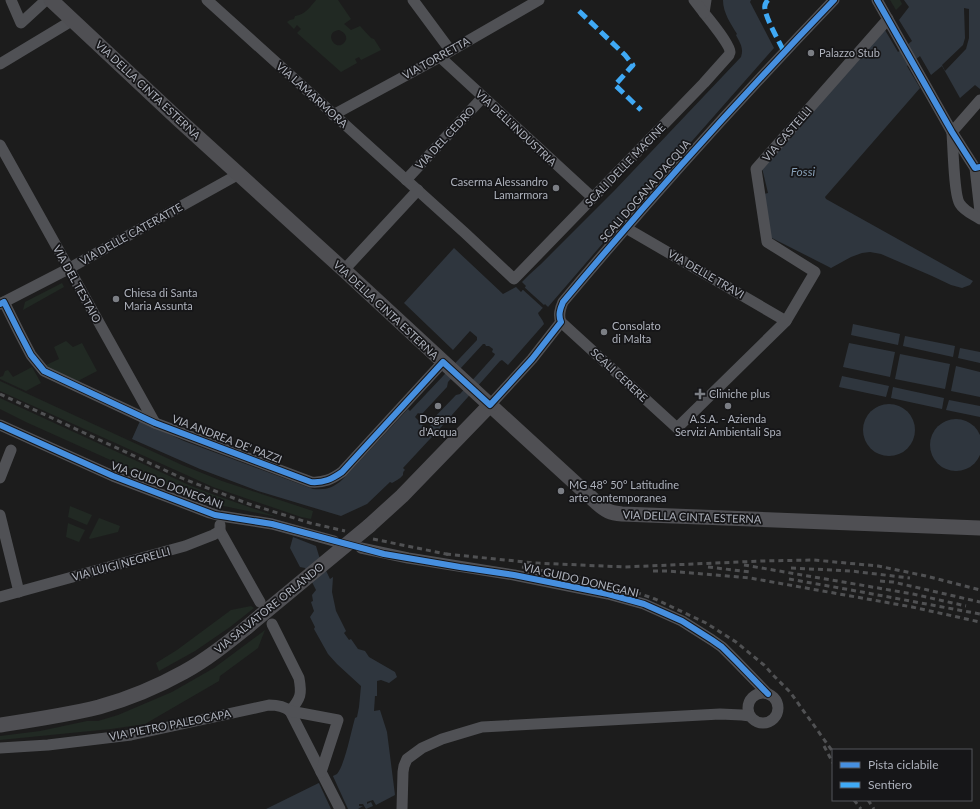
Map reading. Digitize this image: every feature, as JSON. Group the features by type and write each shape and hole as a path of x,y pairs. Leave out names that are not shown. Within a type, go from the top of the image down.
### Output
{"main road":[{"name":"VIA DELLA CINTA ESTERNA","path":"51,0 178,119 608,511 614,513 980,528"},
{"name":"VIA SALVATORE ORLANDO","path":"0,725 70,714 100,707 155,687 184,672 220,648 246,628 387,511 490,405"}],"street":[{"path":"11,0 21,23 46,0"},
{"name":"VIA LAMARMORA","path":"207,0 418,190 514,280"},
{"path":"414,0 450,50"},
{"name":"VIA TORRETTA","path":"333,115 539,0"},
{"path":"694,0 704,13"},
{"path":"704,13 706,0"},
{"name":"SCALI DOGANA D'ACQUA","path":"561,322 560,312 563,302 626,228 759,79 834,0"},
{"path":"877,0 952,132 978,167 980,212"},
{"name":"SCALI DELLE MACINE","path":"514,280 730,53 729,48 720,34 704,13"},
{"path":"0,64 73,20"},
{"name":"VIA CASTELLI","path":"786,321 815,272 767,242 756,170 889,21"},
{"name":"VIA DELL'INDUSTRIA","path":"440,56 593,198"},
{"name":"VIA DEL CEDRO","path":"406,180 483,97"},
{"path":"980,100 952,132 954,166 959,204 980,219"},
{"name":"VIA DEL TESTAIO","path":"0,145 154,423"},
{"path":"954,166 978,167"},
{"name":"VIA DELLE CATERATTE","path":"2,303 68,269 239,174"},
{"path":"344,270 418,190"},
{"name":"VIA DELLE TRAVI","path":"626,228 786,321"},
{"name":"VIA ANDREA DE' PAZZI","path":"2,303 31,355 44,371 154,423 311,482 322,482 335,477 342,472 443,362"},
{"name":"SCALI CERERE","path":"561,322 677,428 786,321"},
{"path":"490,405 532,359 561,322"},
{"name":"VIA GUIDO DONEGANI","path":"0,425 112,476 198,509 220,516 272,524 334,541"},
{"path":"0,478 11,450"},
{"path":"0,515 19,592"},
{"path":"220,516 220,531 260,602"},
{"name":"VIA LUIGI NEGRELLI","path":"0,596 185,546 220,531"},
{"name":"VIA GUIDO DONEGANI","path":"361,548 408,558 514,575 608,594 644,604 691,626 722,647 768,694"},
{"path":"272,624 299,678 300,698 290,711 340,809"},
{"name":"VIA GUIDO DONEGANI","path":"744,669 748,677 751,699"},
{"path":"759,694 768,694 772,696 776,702 778,707 777,712 772,720 768,723 762,724 753,720 750,716 748,707 751,699 759,694"},
{"name":"VIA PIETRO PALEOCAPA","path":"0,748 48,745 131,735 269,705 284,707 290,711 338,720 321,772"},
{"path":"402,809 403,772 404,766 408,759 417,751 442,739 482,727 720,714 750,716"}],"shaded area":[{"path":"316,0 338,0 351,19 344,24 351,30 360,26 371,38 374,39 381,50 361,60 359,57 355,59 357,63 341,72 297,33 301,29 297,25 294,29 287,22 304,12","holes":["339,30 346,35 346,39 344,43 337,45 332,41 331,37 334,32"]},
{"path":"890,0 900,0 902,4 896,10"},
{"path":"62,283 64,287 23,310 25,302"},
{"path":"66,341 73,347 82,343 97,371 78,381 44,366 59,359 54,347"},
{"path":"32,367 41,383 26,391 0,379 5,371 8,370 13,377"},
{"path":"0,381 182,465 222,481 313,511 311,519 301,517 213,487 0,391"},
{"path":"0,398 191,486 277,517 204,502 0,409"},
{"path":"70,506 92,515 87,525 68,517"},
{"path":"99,518 120,526 118,532 90,539 89,538"},
{"path":"68,523 85,530 79,542 66,537"},
{"path":"251,606 254,608 230,627 195,651 159,671 156,663 177,650 231,610"},
{"path":"265,630 258,648 220,676 219,681 145,724 111,729 0,740 0,736 40,731 87,721 98,721 118,715 172,692 214,668"}],"water":[{"path":"723,0 751,0 750,2 774,48 548,307 545,306 538,313 544,324 508,365 502,360 500,361 403,468 405,470 403,471 403,475 392,483 390,482 367,504 341,516 258,491 200,469 132,439 140,421 184,441 313,489 330,488 339,482 408,409 410,411 477,340 477,337 470,331 453,350 404,303 454,248 503,294 516,287 521,292 526,286 522,282 614,191 741,57 742,51 736,35 737,34 726,14","holes":["483,344 493,349 492,352 495,354 494,356 460,394 456,395 429,423 431,425 427,429 415,417 418,413 421,415 447,387 448,382"]},
{"name":"Fossi","path":"904,0 980,0 980,89 975,85 960,98 942,66 931,75 920,56 907,66 920,88 825,197 826,199 973,281 970,285 962,288 951,285 881,254 870,252 851,257 831,268 770,237 764,194 768,193 762,168 885,30 898,52 912,41 899,20 909,7"},
{"path":"853,324 900,334 898,345 851,335"},
{"path":"905,336 955,346 953,357 903,346"},
{"path":"849,343 895,352 890,377 843,367"},
{"path":"960,348 980,352 980,363 958,358"},
{"path":"900,354 950,364 945,389 895,379"},
{"path":"956,366 980,372 980,397 951,391"},
{"path":"842,376 889,386 886,397 839,387"},
{"path":"893,387 944,398 942,409 891,398"},
{"path":"949,400 980,406 980,417 946,410"},
{"path":"889,404 903,408 911,416 915,430 911,444 903,452 889,456 875,452 867,444 863,430 867,416 875,408"},
{"path":"956,419 966,421 974,427 980,435 980,455 974,463 966,469 956,471 946,469 938,463 932,455 930,445 932,435 938,427 946,421"},
{"path":"293,537 316,546 330,579 333,577 332,592 336,611 346,631 344,633 349,640 351,639 358,649 365,651 369,657 395,672 397,677 389,683 381,680 377,681 377,696 375,696 374,711 380,710 387,732 395,795 376,805 373,800 367,802 367,804 371,802 373,806 366,809 363,804 359,804 359,806 363,806 358,809 266,809 337,774 345,756 359,707 361,686 328,654 314,629 315,627 310,617 314,611 311,602 313,601 312,595 316,590 305,568 300,567 290,548"}],"pier":[{"path":"964,8 969,9 969,38 966,49 945,71 942,65 963,45 965,38"},
{"path":"523,286 549,308 546,308 543,311 541,310 543,308 521,288"},
{"path":"332,774 348,809 331,809 318,781"}],"railway":[{"path":"0,394 184,479 249,504 310,523 345,531"},
{"path":"373,539 451,555"},
{"path":"446,554 535,563 625,567 814,560 878,566 926,576 980,590"},
{"path":"744,565 913,594 966,606"},
{"path":"522,567 615,585 655,599 706,623 736,642 764,665 790,692 832,751"},
{"path":"708,567 750,572"},
{"path":"791,568 851,571 910,578"},
{"path":"653,571 750,578 912,607 980,622"},
{"path":"789,579 980,614"},
{"path":"880,581 893,582 980,602"},
{"path":"824,746 832,761"},
{"path":"855,801 861,809"},
{"path":"869,801 874,809"}],"marked path":[{"path":"768,0 765,3 766,13 784,52"},
{"path":"579,11 625,55 633,65 615,85 641,110"}],"cycle path":[{"path":"0,304 4,302 31,355 44,371 155,423 311,482 328,480 342,472 443,362 490,405 532,359 561,322 560,312 563,302 596,263 696,149 834,0"},
{"path":"877,0 952,132 975,168 980,167"},
{"path":"0,425 113,476 215,515 272,524 384,554 514,575 608,594 644,604 682,621 722,647 768,694"}],"place":[{"name":"Palazzo Stub","path":"811,53"},
{"name":"Caserma Alessandro Lamarmora","path":"556,188"},
{"name":"Chiesa di Santa Maria Assunta","path":"116,299"},
{"name":"Consolato di Malta","path":"604,332"},
{"name":"Cliniche plus","path":"700,394"},
{"name":"Dogana d'Acqua","path":"438,406"},
{"name":"A.S.A. - Azienda Servizi Ambientali Spa","path":"728,406"},
{"name":"MG 48° 50° Latitudine arte contemporanea","path":"561,491"}]}
